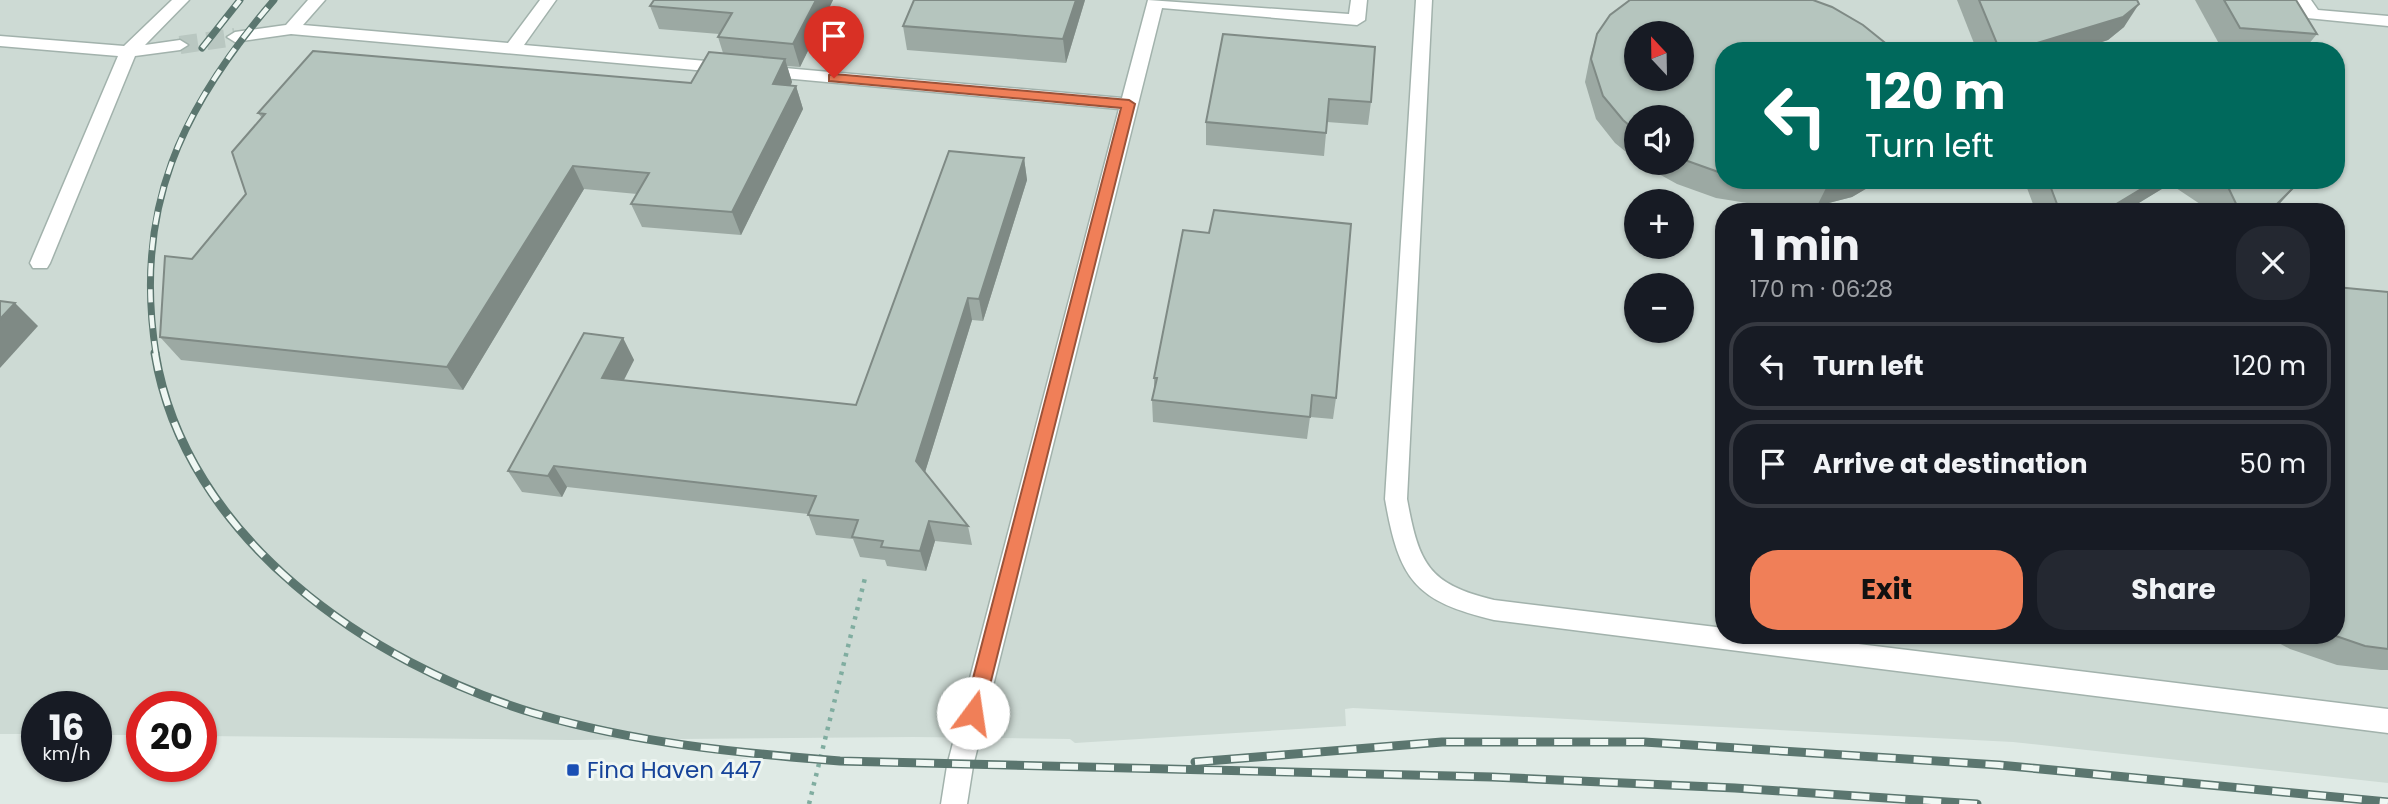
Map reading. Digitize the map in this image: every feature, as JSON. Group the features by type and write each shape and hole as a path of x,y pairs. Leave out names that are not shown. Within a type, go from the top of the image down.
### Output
{"lane":[{"path":"40,263 128,52 181,0"},
{"path":"291,29 317,0"},
{"path":"512,49 548,0"},
{"path":"954,804 960,766 1155,2 1357,20 1359,0"},
{"path":"1424,0 1396,499 1402,536 1419,573 1447,597 1494,610 1715,637"},
{"path":"2303,0 2313,15 2388,21"},
{"path":"235,37 291,29 1129,104"},
{"path":"0,41 128,52 180,45"},
{"path":"1768,644 2388,721"}],"path":[{"path":"809,804 865,579"}],"shaded area":[{"path":"0,0 2388,0 2388,783 2013,742 1353,708 1345,709 1346,726 1075,743 1070,739 913,737 570,740 217,736 217,691 126,691 126,735 112,735 112,691 21,691 21,734 0,734"}],"building":[{"path":"654,0 816,0 793,44 718,37 732,13 650,6"},
{"path":"914,0 1076,0 1063,39 903,26"},
{"path":"1630,0 1813,0 1832,7 1863,25 1884,42 1715,42 1715,171 1694,163 1694,105 1624,105 1624,121 1603,96 1591,59 1597,34 1610,15"},
{"path":"1979,0 2137,0 2139,4 2123,17 2041,42 1996,42"},
{"path":"2224,0 2296,0 2317,34 2240,28"},
{"path":"1223,34 1375,47 1371,102 1329,99 1326,133 1206,122"},
{"path":"313,51 691,83 709,52 785,59 773,84 796,86 732,212 631,204 649,173 573,166 447,367 160,337 165,256 192,259 246,194 232,152 265,114 258,113"},
{"path":"949,151 1024,158 979,299 968,298 916,461 968,526 929,521 920,551 881,547 883,541 852,537 858,520 808,515 816,496 554,466 548,476 508,471 584,333 623,338 602,378 856,405"},
{"path":"2051,189 2141,189 2118,203 2057,203"},
{"path":"2229,189 2292,189 2278,203 2236,203"},
{"path":"1214,210 1351,224 1336,398 1312,395 1310,417 1152,400 1183,230 1209,233"},
{"path":"2345,288 2388,292 2388,649 2365,646 2345,639"},
{"path":"0,301 15,303 0,319"}],"tunnel":[{"path":"180,45 235,37"}],"railway":[{"path":"202,48 240,0"},
{"path":"156,354 151,302 152,253 159,207 171,163 213,80 274,0"},
{"path":"155,353 173,420 204,480 245,535 294,584 350,627 411,663 474,692 574,724 649,740 840,761 1492,777 1735,788 1977,804"},
{"path":"1195,762 1442,742 1644,742 1999,765 2388,802"}],"place":[{"name":"Fina Haven 447","path":"573,770"}],"route":[{"path":"834,78 1129,104 973,713"}]}
